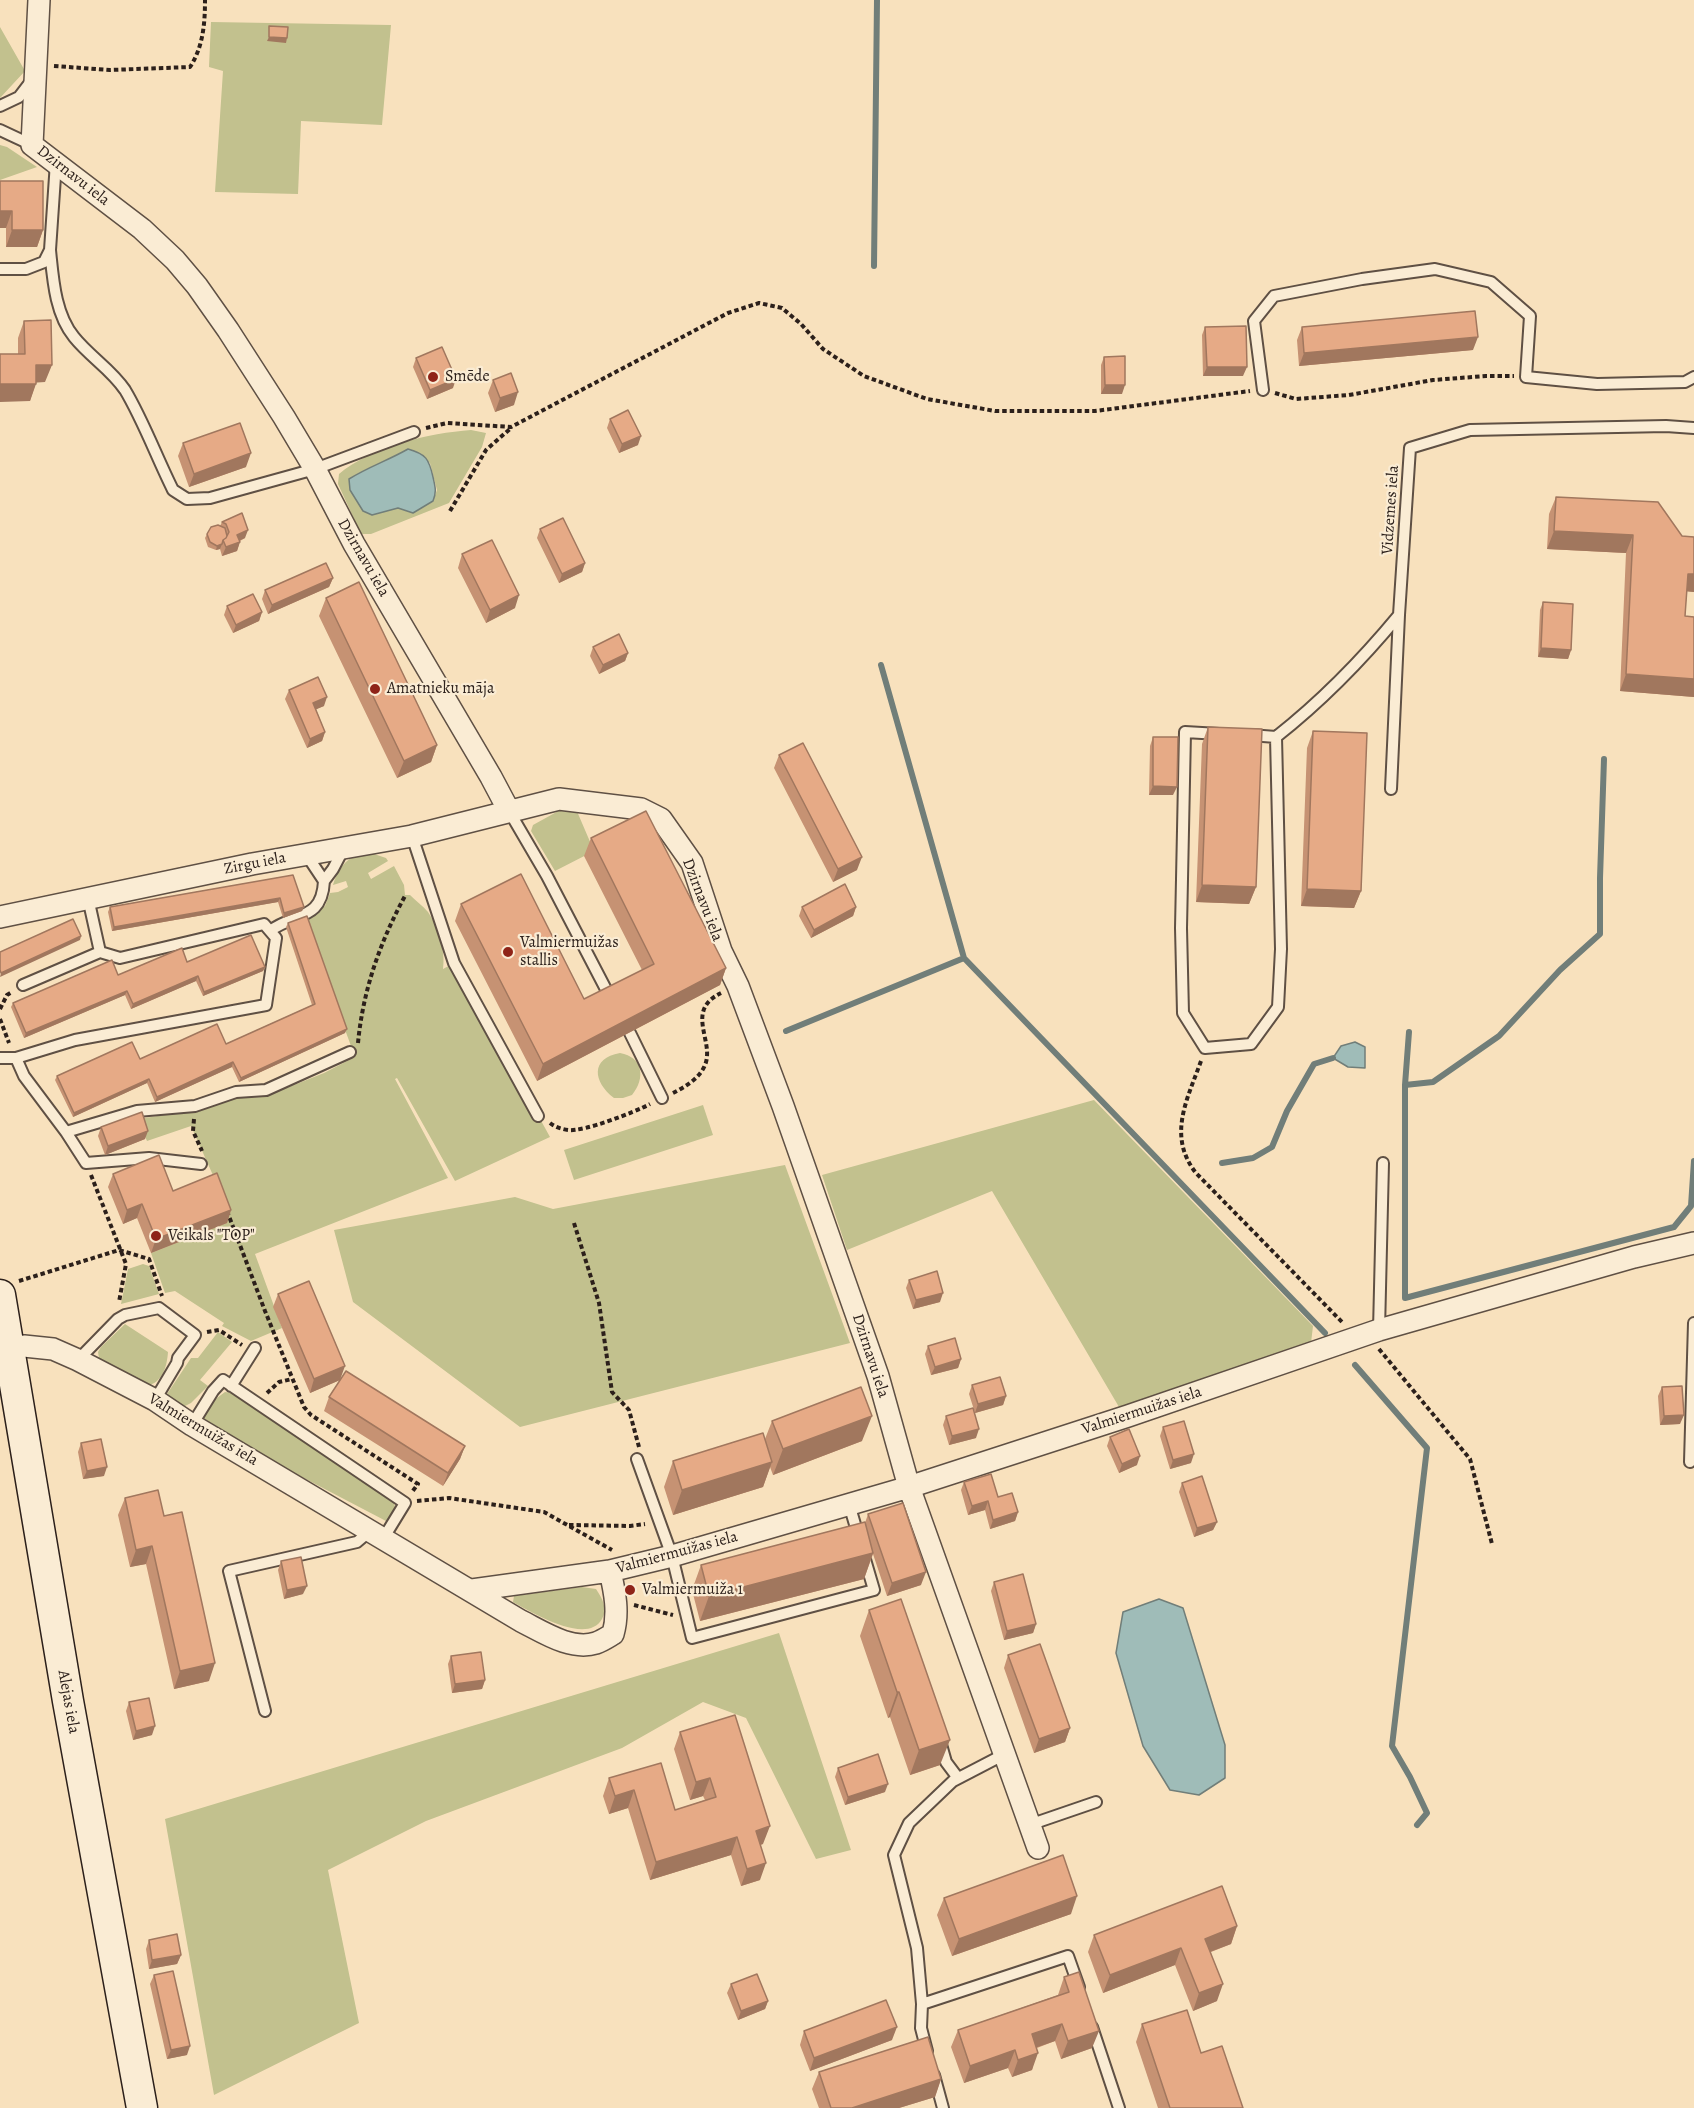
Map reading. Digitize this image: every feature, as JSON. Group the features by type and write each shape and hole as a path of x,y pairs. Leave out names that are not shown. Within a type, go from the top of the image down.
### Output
{"main road":[{"name":"Alejas iela","path":"8,1288 8,1395 70,1712 142,2108"}],"street":[{"name":"Dzirnavu iela","path":"39,0 32,146 142,229 175,260 228,330 315,469 354,544 509,810 559,799 641,809 661,819 692,863 721,951 738,986 783,1106 874,1364 909,1487 1039,1853"},
{"name":"Zirgu iela","path":"0,917 306,854 412,836 509,810"},
{"name":"Valmiermuižas iela","path":"9,1348 37,1346 53,1349 78,1360 154,1400 376,1535 472,1590 638,1566 909,1487 1117,1420 1368,1334 1634,1257 1694,1243"},
{"path":"472,1590 521,1621 560,1639 580,1645 596,1643 613,1634 617,1620 616,1600 610,1571"}],"lane":[{"path":"0,106 19,97 36,70"},
{"path":"0,130 32,146"},
{"path":"56,162 50,250 52,277 60,312 74,337 114,375 126,392 173,490 187,499 210,498 315,469 414,432"},
{"path":"0,269 26,269 44,262 50,250"},
{"path":"1263,390 1254,321 1274,296 1362,279 1436,269 1491,282 1530,316 1526,377 1597,384 1685,382 1694,377"},
{"name":"Vidzemes iela","path":"1391,789 1410,448 1470,430 1666,426 1694,428"},
{"path":"1276,737 1281,949 1278,1007 1251,1044 1205,1048 1183,1013 1180,928 1185,732 1276,737 1311,709 1365,656 1399,615"},
{"path":"509,810 547,876 611,999"},
{"path":"412,836 454,963 538,1116"},
{"path":"270,931 281,923 295,920 309,913 320,903 324,881 344,847"},
{"path":"306,854 324,881"},
{"path":"87,898 100,951"},
{"path":"0,1058 16,1058 75,1040 266,1005 276,938 264,924 120,958 100,951 23,985"},
{"path":"630,1033 662,1098"},
{"path":"66,1132 137,1111 195,1106 236,1092 266,1090 350,1052"},
{"path":"16,1058 24,1076 86,1163 149,1158 201,1164"},
{"path":"1368,1334 1383,1164"},
{"path":"78,1360 118,1319 159,1308 195,1335 178,1358 154,1400"},
{"path":"1690,1462 1694,1323"},
{"path":"231,1386 254,1350"},
{"path":"192,1425 213,1391 223,1380 405,1503 376,1535 357,1542 229,1571 265,1711"},
{"path":"637,1459 672,1556 692,1638 874,1590 849,1504"},
{"path":"935,1729 946,1762 958,1778"},
{"path":"943,2108 921,2028 922,2004 917,1948 894,1855 909,1823 953,1781 1003,1755"},
{"path":"1029,1825 1096,1802"},
{"path":"922,2004 1068,1956 1083,1999"},
{"path":"1090,2021 1119,2108"}],"path":[{"path":"36,70 190,67 198,54 205,21 205,0"},
{"path":"450,511 486,450 511,427 728,313 759,303 782,308 801,324 823,349 864,376 927,399 995,411 1095,411 1263,390 1296,399 1349,395 1433,380 1486,376 1526,377"},
{"path":"414,432 447,423 511,427"},
{"path":"350,1052 358,1044 370,974 388,926 405,896"},
{"path":"0,1010 7,995 23,985"},
{"path":"0,1019 16,1058"},
{"path":"1205,1048 1184,1110 1180,1130 1181,1146 1186,1160 1196,1173 1335,1314 1368,1334 1470,1459 1492,1544"},
{"path":"195,1106 193,1131 202,1152"},
{"path":"86,1163 126,1264 119,1304 125,1316"},
{"path":"223,1202 304,1407 311,1415 418,1484 405,1503"},
{"path":"574,1223 599,1303 612,1392 629,1410 640,1453 637,1459"},
{"path":"8,1288 119,1250 149,1259 162,1293 159,1308"},
{"path":"195,1335 219,1330 254,1350"},
{"path":"256,1402 279,1382 292,1378"},
{"path":"405,1503 449,1498 544,1512 638,1566"},
{"path":"568,1525 630,1526 660,1523"},
{"path":"616,1600 688,1619"}],"shaded area":[{"path":"211,22 391,25 382,125 301,121 298,194 215,192 223,71 209,67"},
{"path":"0,27 25,71 0,98"},
{"path":"0,145 7,147 37,167 0,180"},
{"path":"471,430 486,433 482,447 449,503 371,534 361,534 338,484 339,474 352,464 384,449 419,438","holes":["408,449 430,463 437,490 433,501 413,512 398,508 349,479"]},
{"path":"562,809 576,809 594,851 555,871 531,831 533,825"},
{"path":"359,854 374,854 386,858 388,861 368,873 371,879 394,866 404,885 405,895 410,895 428,912 440,940 443,969 454,963 550,1137 455,1181 397,1078 395,1079 448,1178 255,1254 282,1328 251,1341 222,1326 224,1323 175,1291 165,1293 151,1253 226,1223 216,1182 191,1126 147,1141 138,1121 194,1110 237,1098 264,1097 324,1073 355,1057 305,920 325,906 330,893 348,887 346,881 333,885 342,866"},
{"path":"620,1053 634,1059 640,1069 640,1075 632,1095 614,1098 602,1085 598,1071 603,1060"},
{"path":"1094,1100 1313,1326 1311,1343 1119,1407 992,1191 847,1250 822,1175"},
{"path":"703,1105 713,1135 574,1180 564,1150"},
{"path":"785,1165 850,1343 520,1427 353,1302 334,1230 515,1197 553,1209"},
{"path":"143,1264 149,1266 159,1294 121,1304 128,1269"},
{"path":"125,1324 168,1352 163,1373 152,1384 146,1386 99,1358 98,1352 101,1347"},
{"path":"218,1332 232,1342 200,1380 208,1386 191,1403 183,1407 169,1400 167,1394 191,1358 198,1358"},
{"path":"225,1392 232,1393 389,1494 395,1505 392,1516 386,1521 298,1475 203,1420 208,1407"},
{"path":"582,1587 596,1589 604,1607 602,1619 595,1626 584,1629 572,1628 545,1619 513,1602 514,1596"},
{"path":"779,1633 851,1850 816,1859 746,1718 703,1702 622,1748 426,1821 328,1870 359,2023 214,2095 165,1819"}],"water":[{"path":"408,449 423,455 428,462 435,486 433,501 413,513 398,508 372,515 363,511 350,490 349,479"},
{"path":"1355,1042 1365,1047 1365,1068 1348,1067 1333,1058 1341,1046"},
{"path":"1159,1599 1183,1608 1225,1745 1225,1778 1199,1795 1170,1790 1143,1746 1116,1653 1123,1612"}],"building":[{"path":"269,26 288,27 287,38 269,37"},
{"path":"0,181 43,181 43,230 12,230 12,211 0,211"},
{"path":"1475,311 1478,337 1304,353 1302,327"},
{"path":"51,320 52,365 36,365 36,384 0,384 0,354 25,354 24,321"},
{"path":"1246,326 1247,367 1207,367 1205,327"},
{"name":"Smēde","path":"442,347 456,379 430,390 416,358"},
{"path":"1125,356 1125,385 1105,385 1104,357"},
{"path":"511,373 518,392 500,398 493,380"},
{"path":"628,410 641,436 622,444 610,419"},
{"path":"240,423 251,453 194,474 183,443"},
{"path":"1556,497 1658,502 1682,536 1694,537 1694,574 1688,574 1685,616 1694,617 1694,679 1626,674 1633,535 1554,531"},
{"path":"242,513 248,530 237,535 240,542 226,547 223,540 229,532 226,524 222,522"},
{"path":"563,518 585,563 562,574 540,529"},
{"path":"218,525 225,528 227,536 222,544 217,546 210,542 207,534 211,527"},
{"path":"492,540 519,595 490,610 462,554"},
{"path":"326,563 333,578 272,605 265,590"},
{"path":"359,582 437,745 404,761 326,598"},
{"path":"253,594 262,612 236,625 227,606"},
{"path":"1543,602 1573,604 1571,650 1541,648"},
{"path":"619,634 628,653 603,665 593,647"},
{"path":"318,677 327,697 313,703 325,732 310,739 289,690"},
{"path":"1208,727 1262,729 1256,887 1202,885"},
{"path":"1313,731 1367,733 1361,891 1307,889"},
{"path":"1153,737 1178,737 1177,787 1153,786"},
{"path":"803,743 862,857 838,869 779,755"},
{"name":"Valmiermuižas stallis","path":"646,811 726,968 543,1064 461,904 521,874 584,999 654,964 591,838"},
{"path":"293,875 304,907 284,913 280,898 114,927 110,907"},
{"path":"845,884 856,907 814,930 802,907"},
{"path":"307,916 347,1029 241,1078 233,1062 157,1097 149,1079 74,1113 57,1076 132,1042 140,1059 217,1024 226,1044 315,1004 288,923"},
{"path":"73,919 81,936 1,973 0,952"},
{"path":"251,935 265,967 204,992 198,976 133,1004 127,991 26,1033 13,1003 112,960 118,975 182,948 187,962"},
{"path":"142,1112 148,1131 108,1146 101,1127"},
{"path":"159,1155 173,1191 217,1173 231,1210 156,1239 142,1204 127,1210 113,1174"},
{"path":"937,1271 943,1293 916,1300 909,1280"},
{"path":"309,1281 345,1366 314,1379 278,1294"},
{"path":"955,1338 961,1359 935,1367 928,1346"},
{"path":"346,1371 465,1446 448,1473 329,1397"},
{"path":"1000,1377 1006,1396 978,1404 972,1385"},
{"path":"1682,1386 1684,1415 1664,1416 1662,1387"},
{"path":"861,1387 872,1416 783,1449 772,1421"},
{"path":"973,1408 979,1429 952,1436 946,1416"},
{"path":"1184,1421 1194,1454 1173,1460 1163,1427"},
{"path":"1129,1429 1140,1456 1122,1464 1110,1437"},
{"path":"763,1433 772,1462 682,1490 673,1461"},
{"path":"101,1439 107,1467 87,1471 81,1443"},
{"path":"991,1474 998,1497 1012,1493 1018,1512 993,1520 988,1501 972,1506 964,1482"},
{"path":"1202,1476 1217,1522 1197,1528 1182,1483"},
{"path":"158,1490 164,1516 182,1512 215,1663 180,1671 152,1546 136,1550 125,1498"},
{"path":"903,1503 926,1572 892,1583 868,1514"},
{"path":"865,1522 873,1553 709,1596 701,1565"},
{"path":"301,1557 307,1586 287,1590 281,1561"},
{"path":"1023,1574 1036,1624 1007,1631 994,1582"},
{"path":"901,1599 950,1740 919,1750 869,1610"},
{"path":"1040,1644 1070,1728 1039,1739 1008,1655"},
{"path":"481,1652 485,1680 455,1684 451,1656"},
{"path":"149,1698 155,1726 136,1731 129,1702"},
{"path":"735,1715 770,1826 756,1831 766,1863 747,1869 737,1837 656,1862 634,1790 615,1796 609,1778 661,1763 675,1810 716,1797 710,1778 696,1782 680,1732"},
{"path":"878,1754 888,1784 848,1797 838,1768"},
{"path":"1063,1855 1077,1896 959,1939 944,1898"},
{"path":"1222,1886 1237,1926 1205,1939 1223,1984 1199,1993 1181,1948 1110,1975 1094,1935"},
{"path":"177,1934 181,1955 152,1960 149,1940"},
{"path":"173,1971 190,2046 171,2050 154,1975"},
{"path":"1079,1972 1099,2031 1068,2041 1062,2024 1032,2034 1038,2053 1018,2060 1015,2050 970,2066 958,2030 1069,1992 1064,1977"},
{"path":"757,1974 768,2001 741,2011 731,1984"},
{"path":"886,2000 897,2027 814,2058 804,2031"},
{"path":"1187,2010 1201,2053 1222,2046 1243,2108 1170,2108 1142,2024"},
{"path":"928,2037 941,2079 852,2108 831,2108 819,2072"}],"waterway":[{"path":"874,266 877,0"},
{"path":"881,665 964,958 1325,1333"},
{"path":"1405,1085 1433,1082 1499,1036 1560,970 1600,934 1604,759"},
{"path":"786,1031 964,958"},
{"path":"1409,1032 1405,1085 1405,1298 1674,1227 1691,1206 1694,1161"},
{"path":"1222,1163 1253,1158 1272,1147 1287,1111 1314,1064 1333,1058"},
{"path":"1355,1365 1427,1448 1392,1746 1427,1813 1417,1825"}],"place":[{"name":"Smēde","path":"433,377"},
{"name":"Amatnieku māja","path":"375,689"},
{"name":"Valmiermuižas stallis","path":"508,952"},
{"name":"Veikals \"TOP\"","path":"156,1236"},
{"name":"Valmiermuiža 1","path":"630,1590"}]}
